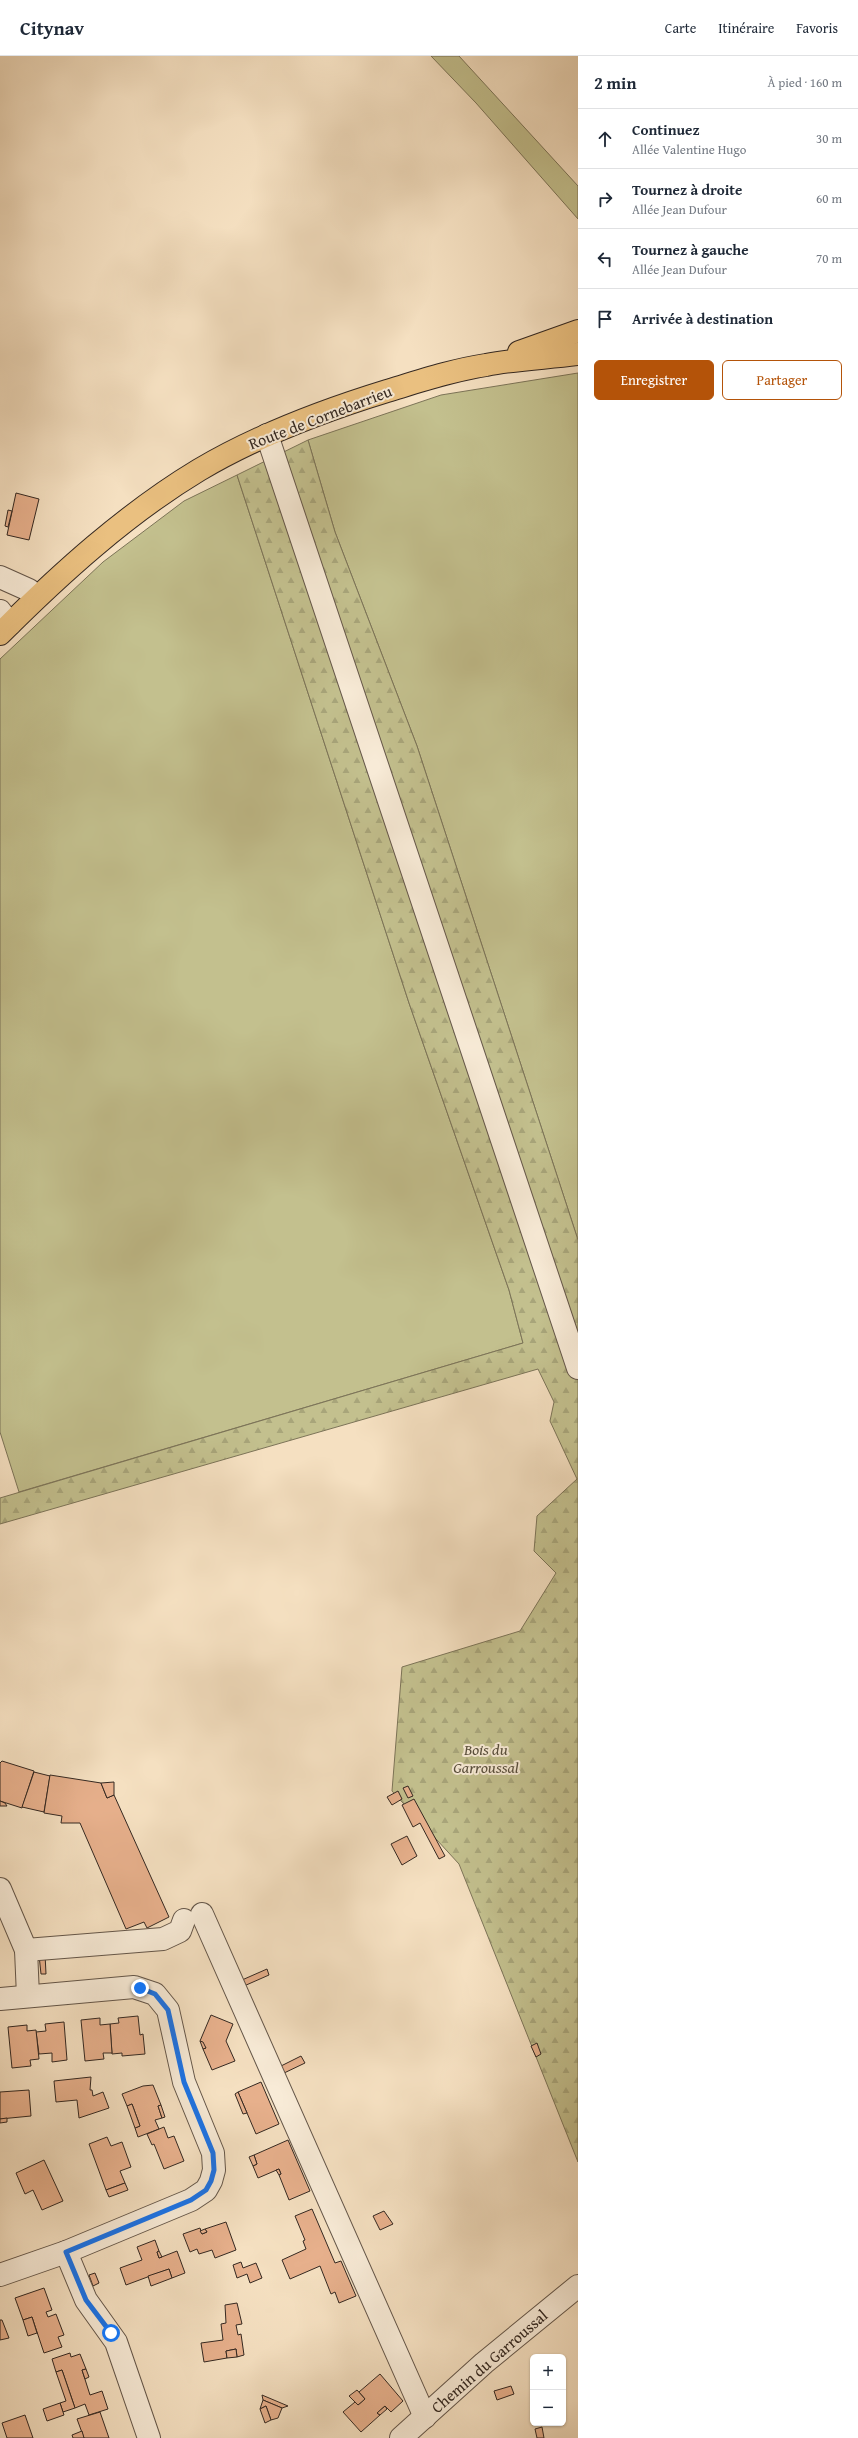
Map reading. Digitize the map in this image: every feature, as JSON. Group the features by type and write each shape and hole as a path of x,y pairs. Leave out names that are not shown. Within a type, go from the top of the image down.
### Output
{"main road":[{"name":"Route de Cornebarrieu","path":"486,365 578,331"},
{"name":"Route de Cornebarrieu","path":"3,623 36,598 112,533 154,500 203,468 267,435 365,398 440,375 486,365 578,354"}],"street":[{"path":"267,435 578,1368"},
{"path":"0,577 29,590 36,598"},
{"path":"0,1889 26,1950 28,1996"},
{"path":"26,1950 163,1939 180,1931 184,1924 193,1917 425,2417"},
{"path":"0,1999 134,1987 155,1994 165,2005 171,2016 184,2082 214,2159 211,2181 206,2190 197,2197 66,2252 1,2272"},
{"path":"66,2252 86,2300 116,2342 149,2438"},
{"name":"Chemin du Garroussal","path":"401,2438 484,2363 578,2286"}],"green space":[{"path":"431,56 459,56 578,186 578,219 476,103"},
{"path":"578,373 578,1240 417,746 335,532 308,440 441,395"},
{"name":"Bois du Garroussal","path":"308,440 335,532 417,746 578,1240 578,2162 459,1864 392,1791 402,1667 520,1631 556,1573 534,1551 537,1516 577,1479 550,1421 554,1402 538,1369 0,1524 0,1498 523,1343 509,1290 409,1003 237,475"},
{"path":"237,475 409,1003 509,1290 523,1343 19,1492 0,1432 0,659 103,562 184,501"}],"building":[{"path":"16,493 39,499 29,540 7,535"},
{"path":"8,510 12,511 8,527 5,526"},
{"path":"2,1761 34,1771 22,1808 0,1801 0,1763"},
{"path":"34,1772 50,1776 44,1812 22,1807"},
{"path":"50,1775 101,1783 107,1798 114,1795 169,1917 147,1928 144,1922 126,1929 80,1823 61,1823 62,1816 44,1813"},
{"path":"114,1782 114,1795 107,1798 101,1783"},
{"path":"408,1786 413,1796 408,1798 403,1788"},
{"path":"398,1791 402,1799 392,1805 387,1797"},
{"path":"414,1799 445,1856 439,1859 420,1823 413,1827 402,1805"},
{"path":"0,1801 5,1803 7,1806 0,1806"},
{"path":"407,1836 417,1856 402,1865 391,1844"},
{"path":"45,1954 46,1974 41,1974 39,1955"},
{"path":"267,1969 269,1975 244,1986 242,1980"},
{"path":"211,2015 233,2024 226,2041 235,2061 212,2070 203,2049 206,2048 200,2041"},
{"path":"138,2016 140,2035 143,2034 145,2054 122,2056 122,2053 112,2054 110,2024 119,2023 118,2018"},
{"path":"100,2018 100,2025 110,2024 112,2053 103,2053 104,2059 85,2061 81,2020"},
{"path":"64,2022 67,2060 52,2062 52,2053 39,2054 36,2032 46,2031 45,2024"},
{"path":"27,2025 27,2031 36,2030 39,2059 30,2060 31,2066 12,2068 8,2027"},
{"path":"200,2041 203,2042 206,2048 203,2049"},
{"path":"537,2043 541,2054 536,2057 531,2046"},
{"path":"301,2056 305,2063 282,2074 279,2067"},
{"path":"91,2077 90,2090 92,2090 93,2096 103,2092 109,2108 79,2118 77,2100 56,2102 54,2081"},
{"path":"261,2082 279,2124 256,2134 238,2092"},
{"path":"153,2085 161,2105 158,2106 162,2118 155,2120 159,2129 138,2137 135,2128 140,2126 132,2104 127,2106 122,2094 143,2086"},
{"path":"29,2090 31,2116 0,2119 0,2092"},
{"path":"238,2092 247,2113 243,2114 235,2094"},
{"path":"132,2104 140,2126 135,2128 127,2106"},
{"path":"161,2105 165,2117 162,2118 158,2106"},
{"path":"7,2118 7,2122 0,2123 0,2119"},
{"path":"164,2127 168,2138 174,2136 184,2161 164,2169 154,2144 152,2145 147,2134"},
{"path":"107,2137 111,2146 122,2142 131,2167 120,2171 125,2183 106,2190 89,2144"},
{"path":"288,2140 310,2191 289,2200 279,2175 281,2174 279,2169 258,2178 253,2166 257,2164 254,2155"},
{"path":"254,2155 257,2164 253,2166 249,2157"},
{"path":"44,2160 63,2201 42,2210 33,2190 25,2194 16,2173"},
{"path":"279,2169 281,2174 279,2175 276,2170"},
{"path":"125,2183 128,2190 109,2197 106,2190"},
{"path":"312,2209 335,2263 341,2261 356,2296 339,2303 335,2292 331,2294 320,2266 290,2279 282,2260 306,2249 303,2241 305,2240 295,2216"},
{"path":"384,2211 393,2224 380,2230 373,2216"},
{"path":"226,2222 236,2250 215,2258 212,2250 199,2254 197,2249 190,2252 183,2234 200,2228 202,2234 207,2232 205,2229"},
{"path":"205,2229 207,2232 202,2234 200,2231"},
{"path":"155,2240 159,2251 157,2252 159,2258 177,2251 185,2273 172,2278 169,2269 126,2285 120,2268 142,2260 137,2247"},
{"path":"159,2251 162,2257 159,2258 157,2252"},
{"path":"241,2262 243,2268 256,2263 262,2278 250,2283 247,2274 237,2278 233,2265"},
{"path":"169,2269 172,2278 151,2286 148,2276"},
{"path":"95,2273 99,2283 93,2286 89,2275"},
{"path":"44,2288 52,2310 46,2312 48,2317 56,2314 64,2335 58,2337 62,2347 44,2353 32,2317 23,2320 15,2298"},
{"path":"237,2303 242,2324 236,2325 238,2335 241,2334 244,2355 237,2357 236,2349 226,2351 227,2358 204,2362 201,2343 223,2340 221,2324 226,2323 225,2305"},
{"path":"32,2317 37,2333 28,2336 23,2320"},
{"path":"0,2320 2,2320 9,2338 0,2340"},
{"path":"236,2349 237,2357 227,2358 226,2351"},
{"path":"70,2353 71,2357 80,2354 86,2369 82,2370 90,2395 102,2391 108,2409 89,2415 85,2404 75,2408 62,2370 56,2372 52,2359"},
{"path":"86,2369 89,2377 85,2379 82,2370"},
{"path":"62,2370 75,2408 63,2412 60,2403 66,2401 56,2372"},
{"path":"380,2374 403,2401 391,2412 385,2406 377,2413 380,2415 361,2432 343,2412 355,2402 358,2405 365,2399 359,2392"},
{"path":"511,2386 514,2394 497,2400 494,2391"},
{"path":"357,2390 365,2399 358,2405 349,2396"},
{"path":"262,2395 288,2406 282,2408 263,2400"},
{"path":"263,2400 282,2408 278,2418 271,2420 266,2406 260,2409"},
{"path":"60,2403 64,2415 47,2421 43,2409"},
{"path":"266,2406 271,2420 265,2423 260,2409"},
{"path":"385,2406 387,2409 380,2415 377,2413"},
{"path":"100,2412 109,2438 84,2438 77,2419"},
{"path":"25,2415 33,2438 7,2438 2,2423"},
{"path":"542,2427 544,2438 537,2438 535,2429"},
{"path":"82,2431 84,2438 73,2438 72,2435"}],"route":[{"path":"111,2333 86,2300 66,2252 191,2200 206,2190 209,2186 213,2176 215,2164 213,2153 184,2082 176,2050 171,2016 160,1998 150,1991 140,1988"}]}
